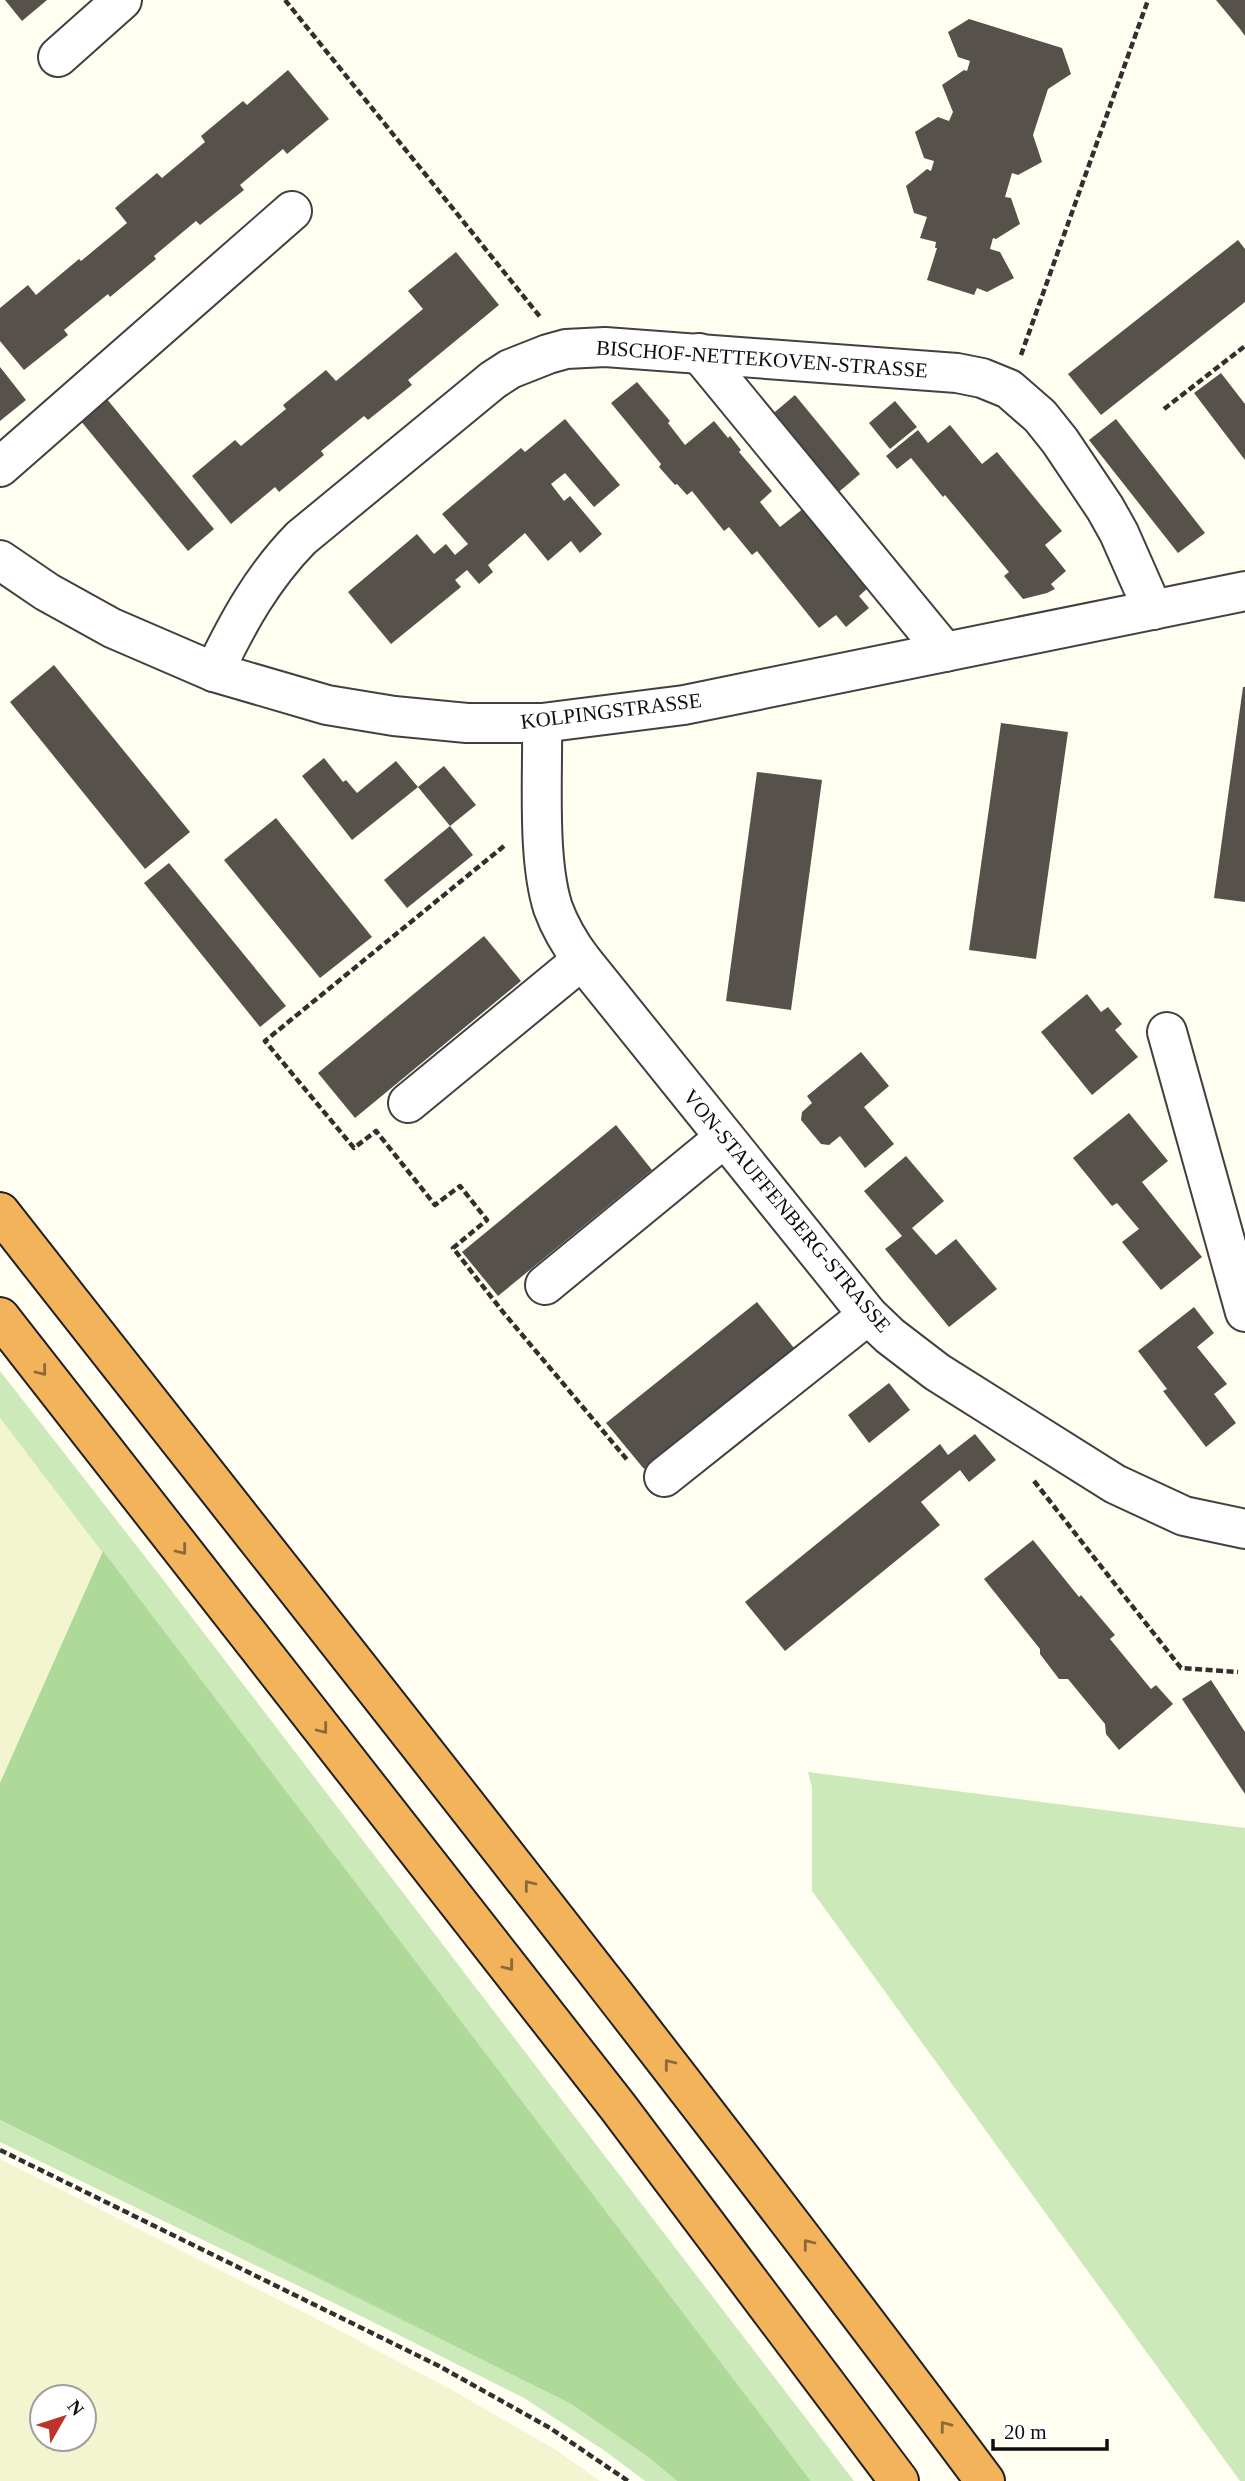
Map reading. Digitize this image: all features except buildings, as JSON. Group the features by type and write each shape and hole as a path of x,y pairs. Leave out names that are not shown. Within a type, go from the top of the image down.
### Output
{"highway":[{"path":"0,1212 669,2064 850,2299 985,2481"},
{"path":"0,1317 602,2086 899,2481"}],"street":[{"path":"58,57 122,0"},
{"path":"2,462 292,211"},
{"name":"BISCHOF-NETTEKOVEN-STRASSE","path":"214,672 250,601 281,558 300,538 493,380 528,361 566,349 605,347 957,373 982,378 1009,389 1032,407 1060,441 1105,508 1153,610"},
{"path":"699,353 945,652"},
{"name":"KOLPINGSTRASSE","path":"0,560 47,592 112,628 214,672 278,692 351,709 467,723 542,723 684,705 1245,592"},
{"name":"VON-STAUFFENBERG-STRASSE","path":"542,723 546,872 553,908 569,942 724,1139 868,1315 898,1342 962,1389 1115,1484 1184,1517 1245,1529"},
{"path":"408,1103 582,960"},
{"path":"1167,1032 1245,1312"},
{"path":"545,1285 724,1139"},
{"path":"664,1477 868,1315"}],"path":[{"path":"285,0 566,349"},
{"path":"1009,389 1148,0"},
{"path":"1164,408 1245,346"},
{"path":"543,814 265,1041 354,1148 376,1131 435,1205 460,1186 487,1220 453,1248 650,1488 664,1477"},
{"path":"1032,1478 1181,1668 1238,1672"},
{"path":"0,2150 439,2366 550,2428 628,2481"}],"green space":[{"path":"0,1371 854,2481 811,2481 0,1418"},
{"path":"0,1418 103,1551 0,1783"},
{"path":"103,1551 811,2481 677,2481 648,2457 571,2404 0,2120 0,1783"},
{"path":"808,1772 1245,1828 1245,2481 1240,2481 812,1891 812,1788"},
{"path":"0,2120 571,2404 648,2457 677,2481 645,2481 605,2451 524,2398 0,2142"},
{"path":"0,2159 452,2390 556,2450 600,2481 0,2481"}]}
